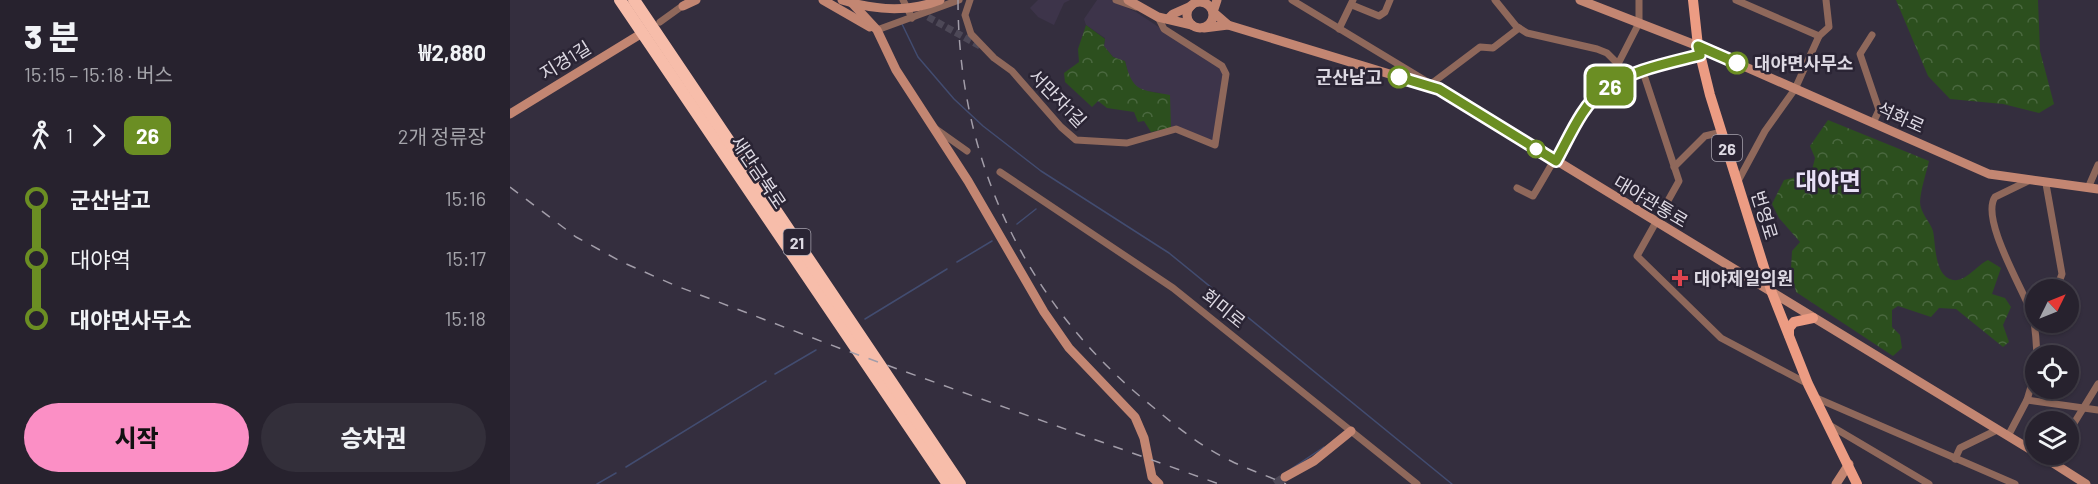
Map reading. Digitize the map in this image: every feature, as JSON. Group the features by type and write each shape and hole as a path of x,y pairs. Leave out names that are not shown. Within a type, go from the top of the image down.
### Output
{"highway":[{"name":"새만금북로","path":"620,0 930,449"},
{"name":"새만금북로","path":"633,0 930,449"},
{"path":"930,449 947,484"},
{"path":"930,449 960,484"}],"main road":[{"name":"번영로","path":"1693,0 1699,50 1772,293 1808,384 1831,426 1857,484"},
{"path":"1788,336 1789,328 1794,322 1813,318"},
{"name":"번영로","path":"1848,464 1862,484"}],"street":[{"path":"660,22 686,3 696,0"},
{"path":"823,0 877,30 925,16 959,0"},
{"path":"842,0 863,6 899,10 940,0"},
{"path":"850,0 877,30 896,70 968,181 1044,312 1069,348 1135,417 1144,438 1152,477 1159,484"},
{"path":"903,0 909,19"},
{"name":"서만자1길","path":"970,0 965,15 971,34 1012,71 1061,127 1076,140 1126,142 1176,129 1215,145 1226,74 1222,66 1164,29 1163,18"},
{"path":"1116,0 1141,8"},
{"path":"1292,0 1435,87 1480,48 1493,48 1519,28"},
{"path":"1339,29 1353,2 1379,16 1385,12 1390,0"},
{"path":"1494,0 1519,28 1607,53 1618,64 1622,80"},
{"name":"석화로","path":"1581,0 1796,89 1989,174 2093,189"},
{"path":"1618,64 1639,23 1639,0"},
{"path":"1736,0 1819,36"},
{"path":"1738,181 1765,131 1796,89 1819,36 1829,27 1827,0"},
{"path":"1129,1 1163,18 1204,28 1228,26"},
{"path":"1163,18 1191,6 1211,1 1213,12 1211,22 1204,28"},
{"path":"1191,6 1188,18 1192,25"},
{"path":"1213,12 1228,26"},
{"name":"대야관통로","path":"1228,26 1435,87 2025,447"},
{"path":"1872,34 1860,54 1879,110 1873,123"},
{"name":"지경1길","path":"510,114 639,35"},
{"name":"서만자1길","path":"980,46 992,53"},
{"path":"1517,188 1533,196 1589,105 1604,89 1699,50"},
{"path":"1643,72 1679,181 1638,250 1637,256 1721,338 1808,384"},
{"path":"929,124 967,151"},
{"path":"1674,167 1705,136 1722,132"},
{"path":"2093,189 2098,165"},
{"name":"회미로","path":"1000,172 1173,288 1418,484"},
{"path":"2025,297 2006,261 1992,207 1995,197 2028,181"},
{"path":"2046,184 2062,274 2060,279"},
{"path":"2079,416 2098,384"},
{"path":"1814,397 2015,484"},
{"path":"2008,436 2027,400 2098,410"},
{"path":"1831,426 1929,484"},
{"path":"1955,459 1960,448 1997,430"},
{"path":"1285,477 1314,461 1351,431"},
{"path":"1836,484 1848,464"},
{"name":"대야관통로","path":"2062,465 2086,484"}],"shaded area":[{"path":"1038,0 1070,0 1064,3 1054,25 1038,17 1030,8"},
{"path":"1097,0 1111,0 1136,12 1219,67 1224,74 1215,145 1171,128 1160,93 1139,90 1130,82 1125,61 1113,57 1104,46 1105,38 1086,25 1084,19"}],"green space":[{"path":"1896,0 2038,0 2040,51 2054,104 2039,113 2003,104 1950,99 1928,76"},
{"path":"1086,25 1105,39 1104,46 1113,57 1125,61 1131,79 1139,88 1170,95 1171,128 1151,132 1144,121 1138,122 1134,112 1107,108 1098,101 1092,107 1065,82 1064,73 1079,62 1078,49"},
{"path":"1828,120 1929,161 1920,202 1933,231 1939,266 1942,273 1953,280 1967,276 1988,260 2001,268 1992,294 2005,298 2011,307 2003,325 2009,342 2003,347 1956,309 1939,308 1931,317 1898,306 1892,310 1892,327 1900,335 1902,348 1893,356 1796,292 1791,269 1792,251 1800,242 1779,218 1772,204 1784,180 1811,174 1815,158 1810,146"}],"waterway":[{"path":"902,24 918,57 954,99 983,126 1041,171 1169,253 1452,484"},
{"path":"1017,224 1036,209"},
{"path":"957,262 992,241"},
{"path":"865,319 947,269"},
{"path":"775,374 816,350"},
{"path":"626,467 766,381"},
{"path":"1291,469 1324,447"},
{"path":"597,484 616,473"}],"tunnel":[{"path":"928,17 980,46"},
{"path":"1275,484 1285,477"}],"railway":[{"path":"958,0 961,60 971,117 986,173 1008,226 1036,277 1069,324 1108,367 1153,407 1210,450 1286,484"},
{"path":"510,187 576,237 622,262 674,285 839,348 1219,484"}],"bus line":[{"name":"26","path":"1399,77 1439,89 1556,161 1589,105 1604,89 1643,72 1700,55 1698,46 1737,63"}],"place":[{"name":"대야면사무소","path":"1737,63"},
{"name":"군산남고","path":"1399,77"},
{"name":"대야제일의원","path":"1680,278"}],"district":[{"name":"대야면","path":"1828,180"}]}
